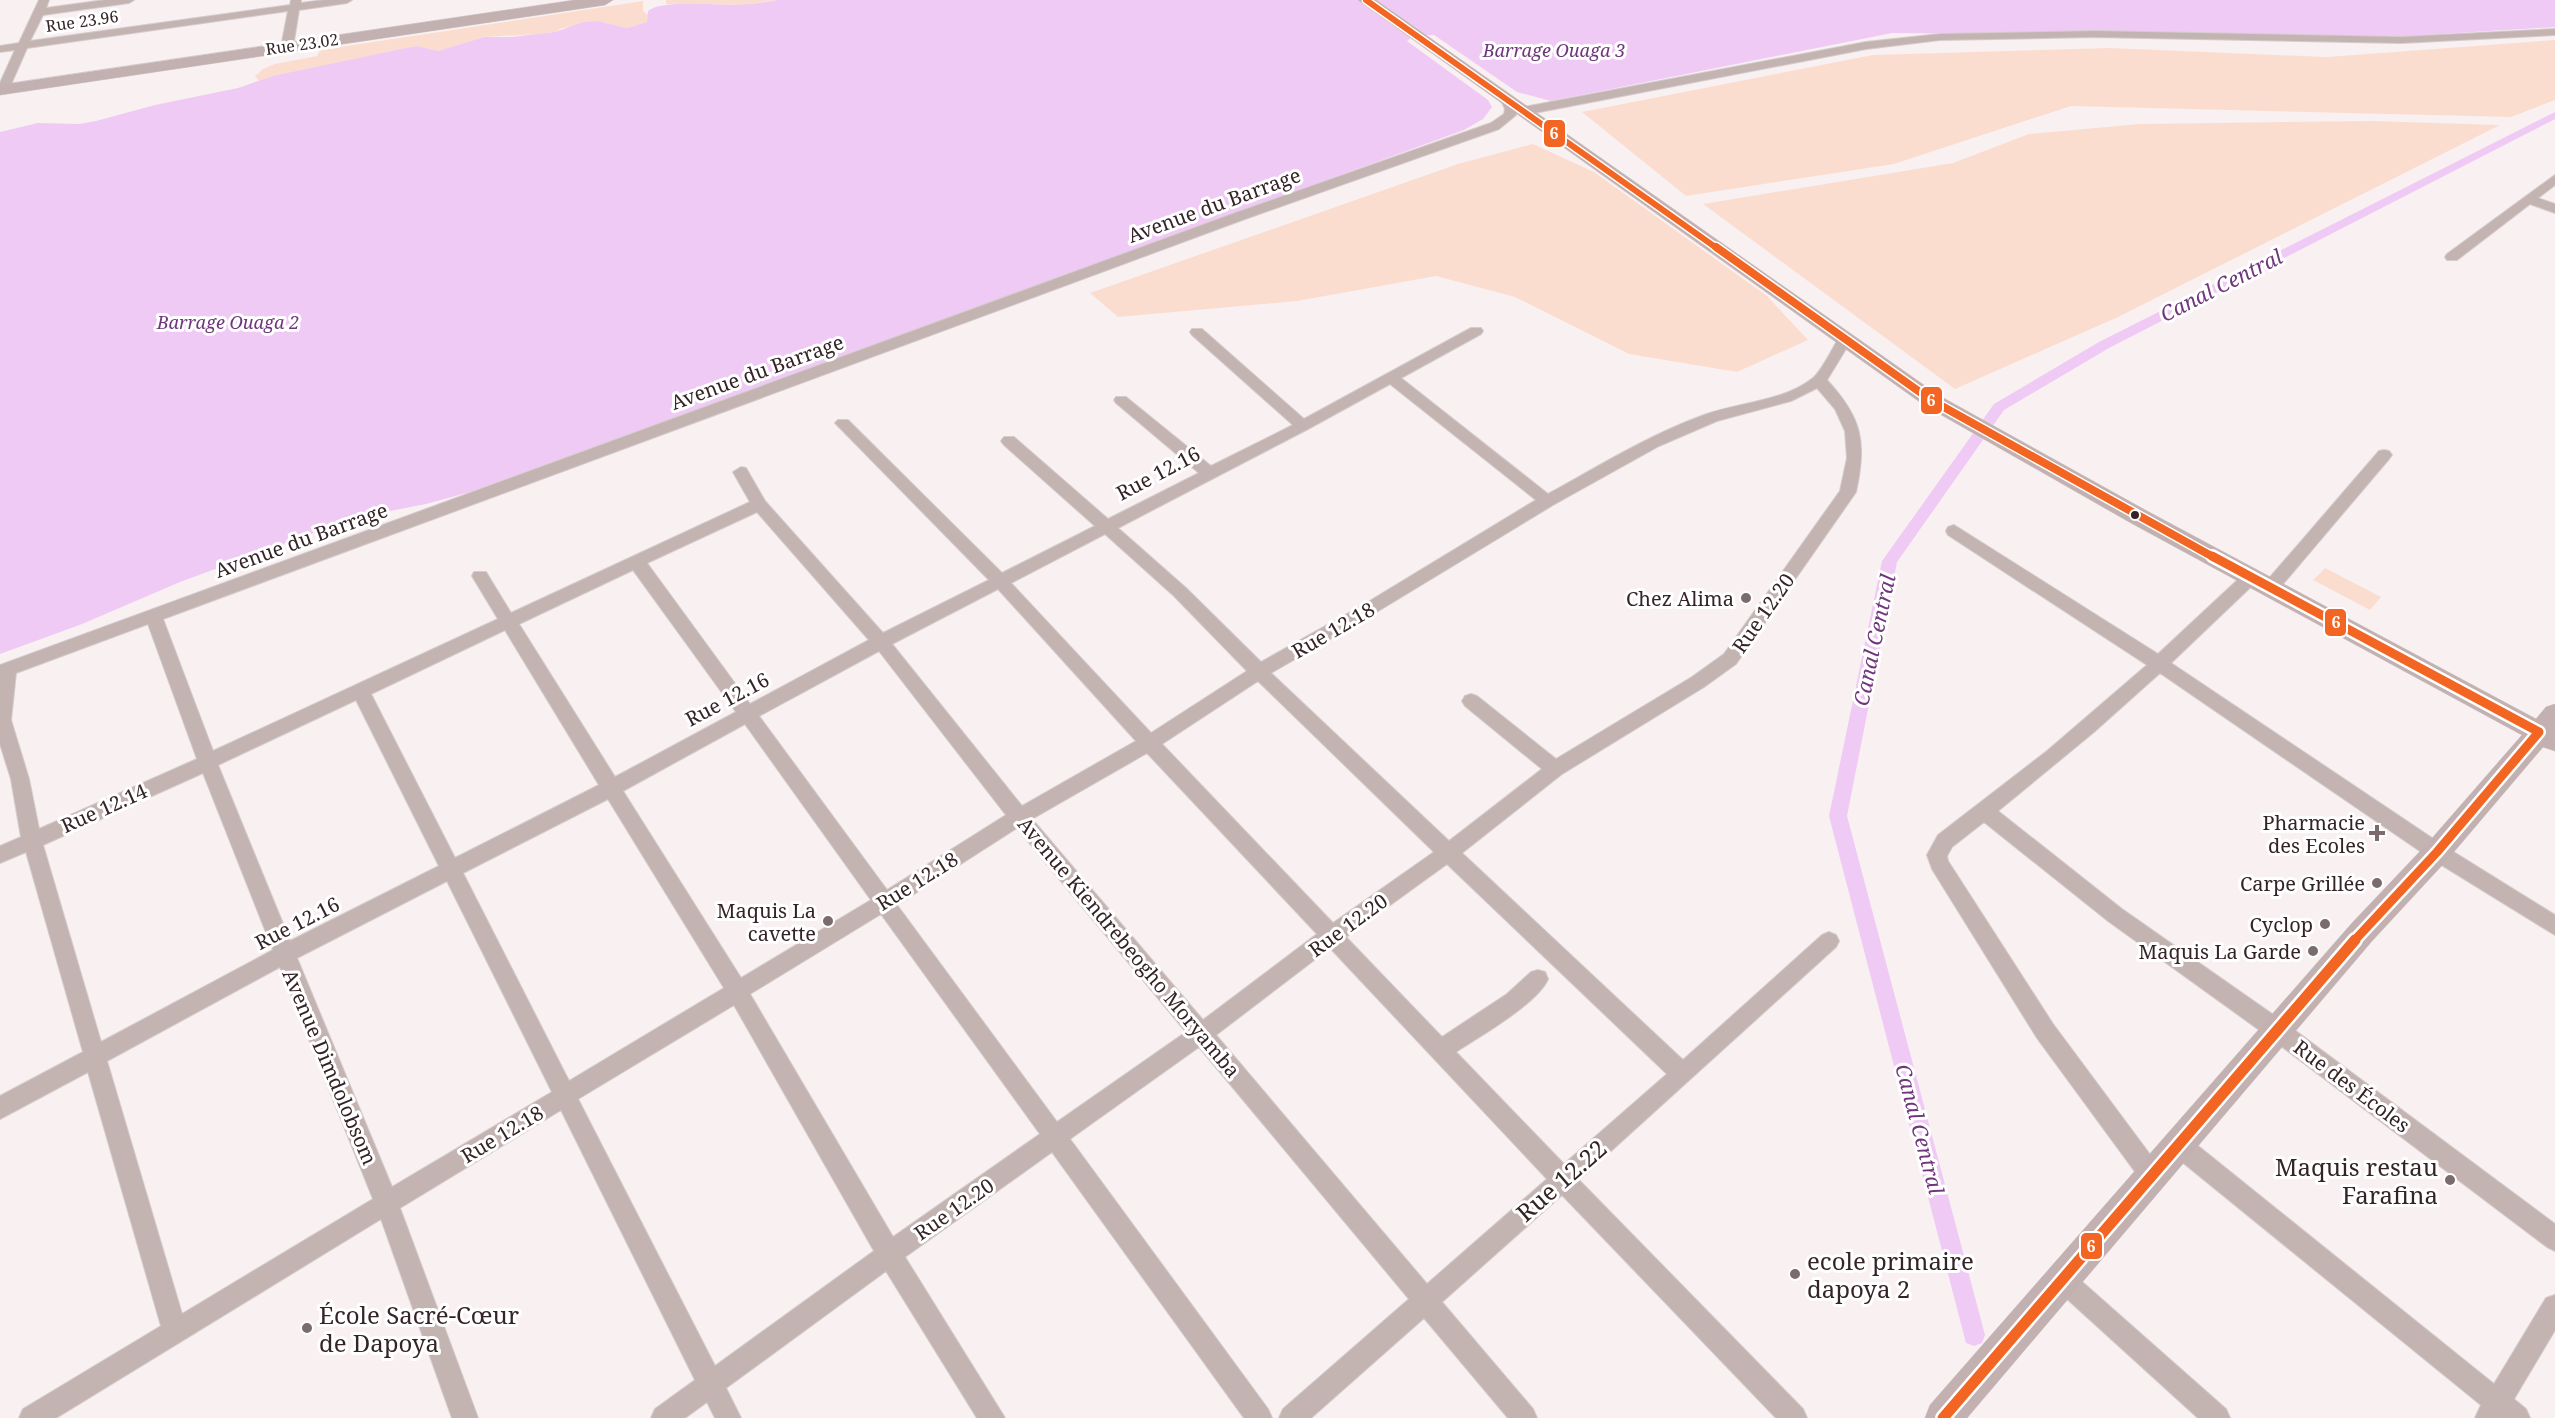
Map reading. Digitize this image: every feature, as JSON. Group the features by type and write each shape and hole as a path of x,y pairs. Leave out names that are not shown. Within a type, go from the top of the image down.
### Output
{"street":[{"path":"2,89 44,0"},
{"path":"39,12 129,0"},
{"name":"Rue 23.96","path":"0,49 296,4 347,0"},
{"name":"Rue 23.02","path":"2,89 605,0"},
{"path":"1366,0 1845,339 1958,416 2261,582 2550,729 2362,932 1943,1418"},
{"path":"287,47 296,4"},
{"path":"1524,111 1846,49 1938,37 2089,35 2385,42 2511,37 2555,32"},
{"name":"Avenue du Barrage","path":"4,670 1240,216 1496,126 1510,115 1511,109 1506,98"},
{"path":"2452,257 2555,179"},
{"path":"2530,199 2555,209"},
{"name":"Rue 12.16","path":"0,1107 283,955 611,788 881,642 1001,582 1208,472 1303,426 1476,331"},
{"path":"1197,332 1303,426"},
{"path":"1819,381 1845,339"},
{"path":"1390,378 1547,501"},
{"name":"Rue 12.18","path":"32,1418 566,1096 1019,818 1149,743 1260,671 1370,609 1547,501 1654,442 1692,425 1712,417 1786,398 1819,381"},
{"name":"Rue 12.20","path":"664,1418 889,1254 1202,1033 1332,935 1448,853 1555,769 1698,682 1730,659 1823,531 1848,492 1854,470 1855,434 1852,423 1819,381"},
{"path":"1121,400 1208,472"},
{"path":"843,423 1001,582 1149,743 1562,1179 1794,1418"},
{"path":"1009,441 1180,592 1300,713 1683,1074"},
{"path":"2152,1176 2045,1030 1939,863 1937,855 1945,841 2021,783 2261,582 2384,455"},
{"name":"Avenue Kiendrebeogho Moryamba","path":"741,472 759,504 881,642 1019,818 1524,1418"},
{"name":"Rue 12.14","path":"0,855 208,762 759,504"},
{"path":"1954,531 2160,665 2437,852 2555,926"},
{"path":"636,561 1259,1418"},
{"path":"480,576 737,991 889,1254 992,1418"},
{"name":"Avenue Dimdolobsom","path":"153,616 185,706 283,955 387,1203 465,1418"},
{"path":"4,670 2,720 20,778 32,841 175,1333"},
{"path":"360,690 728,1418"},
{"path":"1471,701 1555,769"},
{"name":"Rue des Écoles","path":"1984,811 2115,915 2277,1030 2555,1239"},
{"name":"Rue 12.22","path":"1292,1418 1683,1074 1829,941"},
{"path":"1441,1050 1514,1000 1538,979"},
{"path":"2179,1145 2501,1413 2555,1307"},
{"path":"2062,1280 2217,1418"}],"shaded area":[{"path":"666,0 777,0 745,5 666,4"},
{"path":"643,1 643,11 648,15 647,22 627,28 605,23 562,28 555,32 540,34 484,37 438,51 417,46 259,81 255,76 263,69 275,64 317,56 320,50"},
{"path":"2555,40 2555,100 2511,117 2071,106 1894,164 1686,196 1582,112 1873,55 2110,48 2327,57"},
{"path":"2371,121 2500,125 2118,317 1955,389 1703,204 1953,163 2029,134 2140,124"},
{"path":"1533,144 1594,172 1767,296 1808,340 1737,372 1629,354 1515,297 1436,276 1297,301 1118,317 1090,293 1458,164"},
{"path":"2325,568 2381,597 2370,610 2313,580"}],"water":[{"name":"Barrage Ouaga 2","path":"777,0 1357,0 1411,38 1407,41 1488,100 1492,107 1483,119 1464,130 470,492 426,504 354,518 180,582 82,624 0,654 0,132 38,123 79,124 96,121 155,105 238,88 273,76 417,46 438,51 484,37 512,37 555,32 584,22 597,21 627,28 647,22 648,11 664,5 742,5"},
{"name":"Barrage Ouaga 3","path":"1376,0 2555,0 2555,27 2392,37 1892,33 1551,101 1517,92 1434,35 1426,35"}],"waterway":[{"name":"Canal Central","path":"1974,1335 1838,816 1890,561 1999,407 2104,345 2555,115"}],"transit line":[{"name":"6","path":"1366,0 1931,400 2139,517 2539,732"},
{"name":"6","path":"1943,1418 2362,932 2437,852 2539,732"}],"place":[{"name":"Chez Alima","path":"1746,598"},
{"name":"Pharmacie des Ecoles","path":"2377,833"},
{"name":"Carpe Grillée","path":"2377,883"},
{"name":"Maquis La cavette","path":"828,921"},
{"name":"Cyclop","path":"2325,924"},
{"name":"Maquis La Garde","path":"2313,951"},
{"name":"Maquis restau Farafina","path":"2450,1180"},
{"name":"ecole primaire dapoya 2","path":"1795,1274"},
{"name":"École Sacré-Cœur de Dapoya","path":"307,1328"}]}
